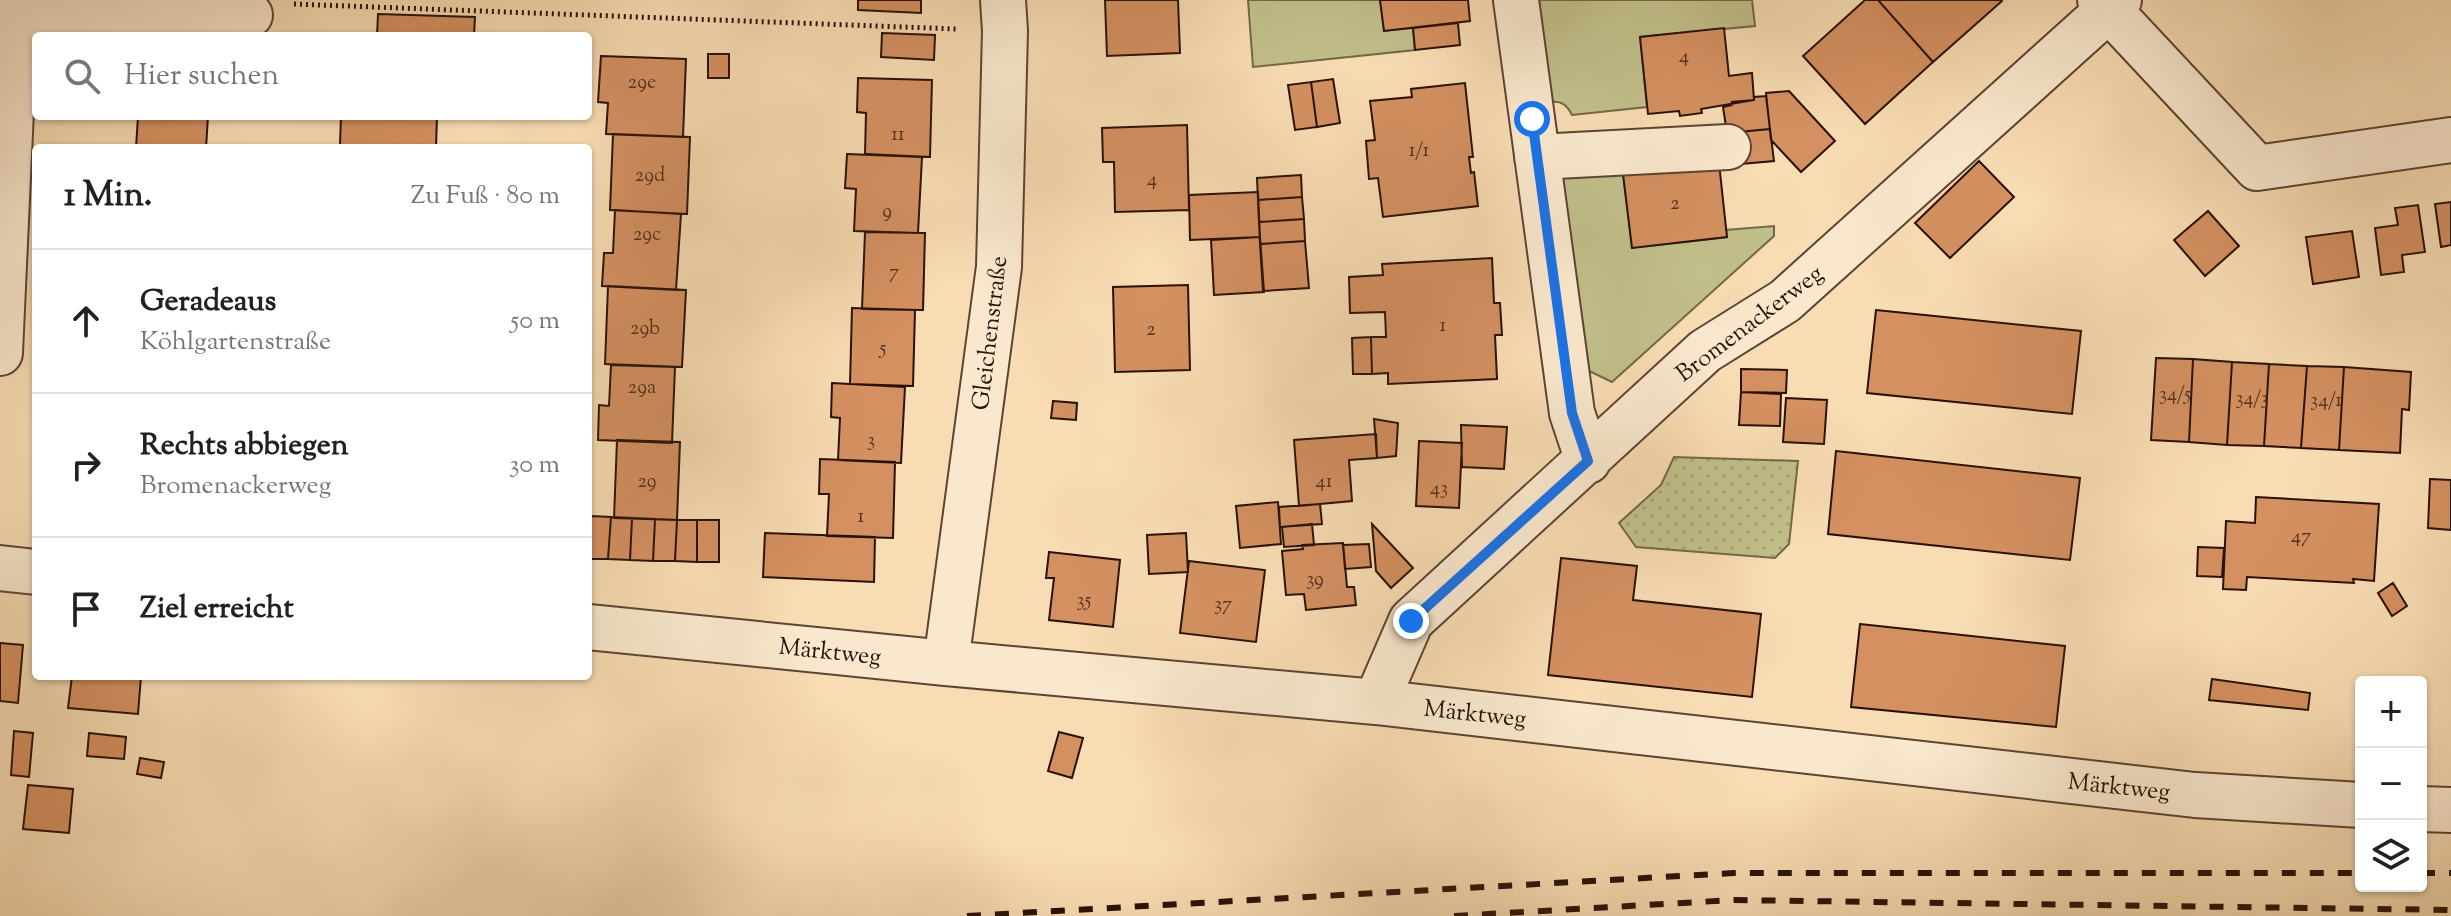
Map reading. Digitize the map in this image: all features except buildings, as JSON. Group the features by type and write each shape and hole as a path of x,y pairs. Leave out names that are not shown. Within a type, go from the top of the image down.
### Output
{"street":[{"path":"1516,0 1572,413 1588,461"},
{"path":"2109,3 2257,168 2451,140"},
{"name":"Bromenackerweg","path":"1376,702 1411,621 1705,351 1785,301 2109,3"},
{"path":"0,353 16,6 250,15"},
{"name":"Gleichenstraße","path":"946,663 999,267 1004,16"},
{"path":"1536,148 1726,133"},
{"path":"0,568 32,572"},
{"name":"Märktweg","path":"592,627 1376,702 2195,795 2355,805"},
{"path":"2427,809 2451,810"}],"path":[{"path":"250,15 267,3 1004,16"}],"shaded area":[{"path":"1248,0 1380,0 1384,31 1413,28 1415,50 1253,67"},
{"path":"1539,0 1752,0 1755,26 1640,37 1647,107 1572,115 1564,104 1551,102"},
{"path":"1623,174 1632,248 1727,237 1726,230 1774,226 1774,236 1612,382 1585,369 1561,177"},
{"path":"1674,457 1798,461 1789,544 1775,558 1636,547 1619,523 1661,485"}],"railway":[{"path":"967,916 1734,873 2355,873"},
{"path":"2427,873 2451,873"},
{"path":"1454,916 1734,900 2451,910"}],"route":[{"path":"1411,621 1588,461 1572,413 1532,119"}]}
